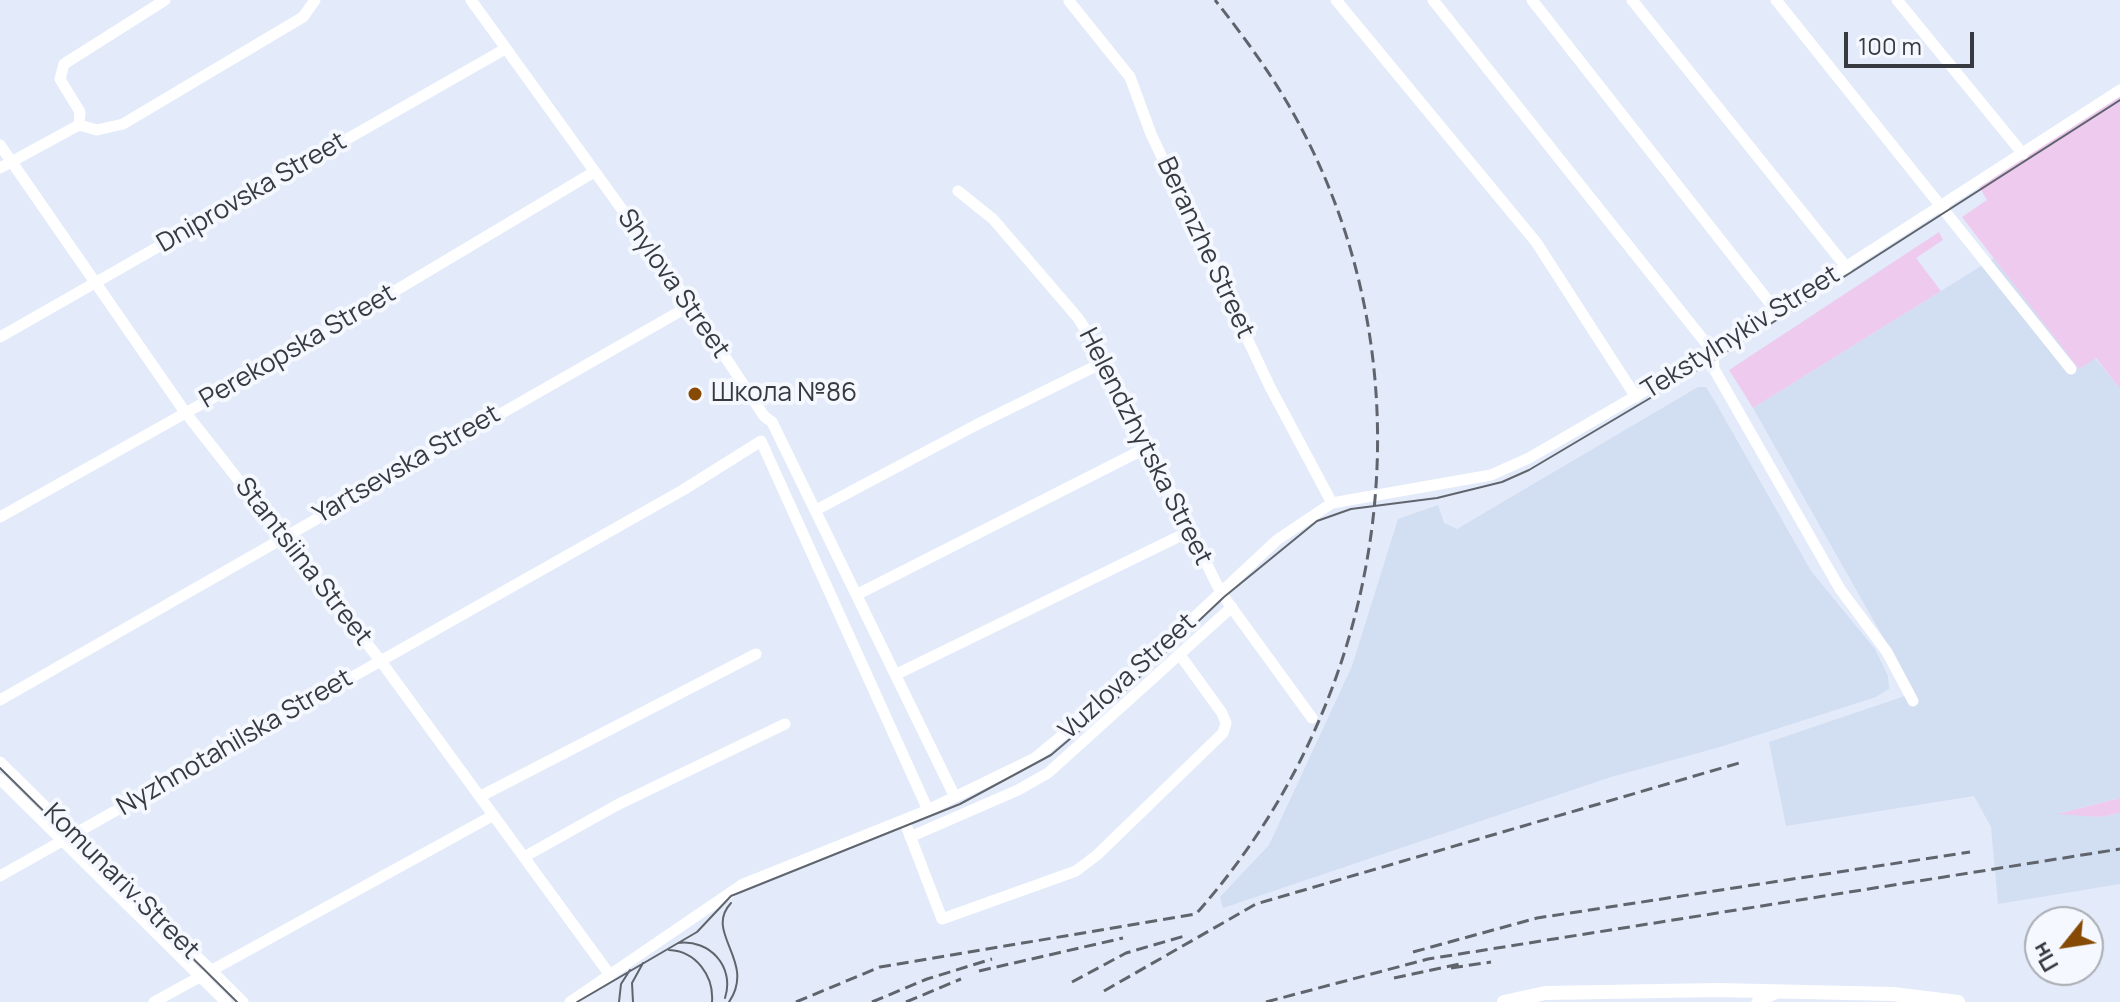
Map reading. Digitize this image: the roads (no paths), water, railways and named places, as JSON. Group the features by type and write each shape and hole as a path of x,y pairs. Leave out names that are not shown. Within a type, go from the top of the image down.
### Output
{"main road":[{"path":"1504,1002 1545,993 1778,992 1893,994 1958,1002"}],"street":[{"path":"79,125 80,112 60,79 64,64 165,0"},
{"path":"0,168 79,125 97,130 123,124 303,17 315,0"},
{"name":"Shylova Street","path":"471,0 691,305 764,416 772,422 955,797"},
{"path":"1336,0 1536,242 1636,397"},
{"path":"1433,0 1713,352 1711,362 1840,589 1887,652 1913,701"},
{"path":"1532,0 1777,312"},
{"path":"1632,0 1847,268"},
{"path":"1776,0 2071,369"},
{"path":"1897,0 2023,154"},
{"name":"Beranzhe Street","path":"1069,1 1130,77 1151,134 1270,387 1332,503"},
{"name":"Dniprovska Street","path":"0,337 505,49"},
{"name":"Tekstylnykiv Street","path":"1332,503 1491,475 1529,458 1713,352 2120,90"},
{"name":"Stantsiina Street","path":"0,145 185,412 380,660 610,975"},
{"name":"Perekopska Street","path":"0,517 271,365 594,172"},
{"name":"Helendzhytska Street","path":"958,191 993,219 1078,318 1106,361 1150,446 1188,532 1221,593 1312,718"},
{"name":"Yartsevska Street","path":"0,700 691,305"},
{"path":"816,510 976,425 1106,361"},
{"name":"Nyzhnotahilska Street","path":"0,876 683,490 761,441 928,810"},
{"path":"858,594 1150,446"},
{"name":"Vuzlova Street","path":"570,1002 743,884 928,810 1025,765 1055,744 1277,540 1332,503"},
{"path":"897,674 1188,532"},
{"path":"910,837 1018,790 1048,773 1232,607"},
{"path":"481,796 756,654"},
{"path":"904,820 942,919 1076,871 1097,855 1223,733 1226,723 1222,713 1180,655"},
{"path":"524,857 617,805 785,724"},
{"name":"Komunariv Street","path":"0,762 69,839 206,974 243,1002"},
{"name":"Komunariv Street","path":"0,779 69,839"},
{"path":"154,1002 492,816"},
{"name":"Komunariv Street","path":"206,974 226,1002"},
{"path":"1757,1002 1778,992"}],"tram line":[{"path":"577,1002 697,932 731,896 960,804 1051,755 1110,705 1224,597 1317,521 1351,509 1437,498 1502,482 1529,470 1711,362 2120,100"},
{"path":"0,768 237,1002"},
{"path":"729,1002 736,987 737,973 723,925 724,914 731,903"},
{"path":"678,943 700,946 717,957 726,976 725,998"},
{"path":"669,950 687,955 701,967 710,983 712,1002"},
{"path":"633,1002 632,983 643,963"},
{"path":"619,1002 621,984 630,970"}],"railway":[{"path":"796,1002 880,967 1196,914 1263,826 1315,730 1351,629 1372,523 1377,416 1365,309 1335,204 1288,104 1215,0"},
{"path":"1104,991 1256,904 1739,763"},
{"path":"1266,1002 1428,959 2120,849"},
{"path":"1413,952 1537,918 1970,852"},
{"path":"1072,982 1126,953 1188,935"},
{"path":"979,971 1123,938"},
{"path":"872,1002 927,979 992,959"},
{"path":"1451,968 1491,962"},
{"path":"1394,978 1460,964"},
{"path":"906,1002 961,979"}],"place":[{"name":"Школа №86","path":"695,394"}]}
